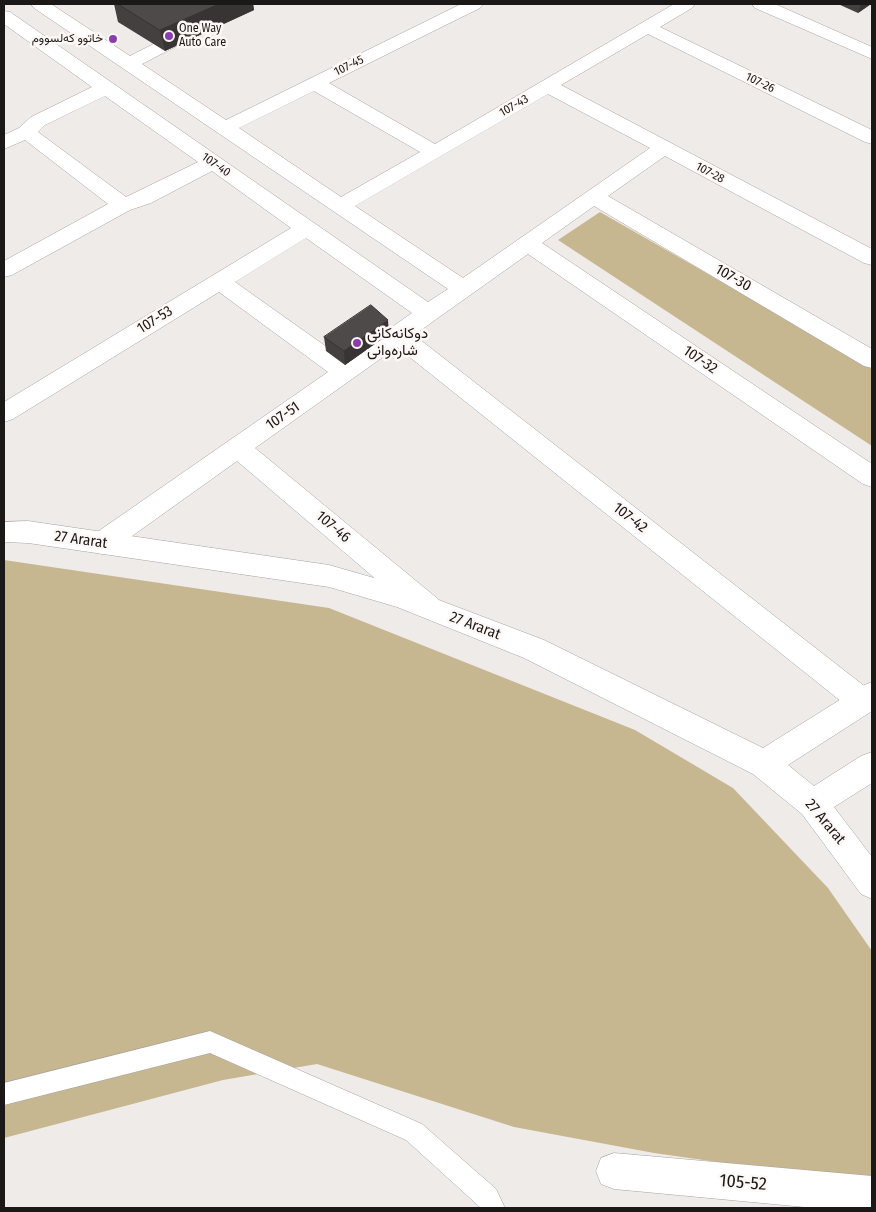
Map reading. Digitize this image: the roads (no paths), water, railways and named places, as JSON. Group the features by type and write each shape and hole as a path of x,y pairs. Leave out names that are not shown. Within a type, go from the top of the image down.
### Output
{"street":[{"path":"6,18 40,4 464,289"},
{"path":"129,64 244,4"},
{"name":"107-45","path":"224,128 474,4"},
{"name":"107-43","path":"340,206 686,4"},
{"path":"761,4 872,54"},
{"name":"107-40","path":"6,18 429,314"},
{"name":"107-26","path":"647,27 872,138"},
{"path":"4,41 24,32"},
{"path":"315,83 435,152"},
{"name":"107-28","path":"548,86 872,258"},
{"path":"4,143 26,132 38,121 106,88"},
{"path":"26,132 123,205"},
{"name":"107-51","path":"102,543 663,148"},
{"path":"4,270 123,205 144,198 212,163"},
{"name":"107-30","path":"594,197 872,360"},
{"name":"107-53","path":"4,413 306,228"},
{"name":"107-32","path":"528,244 872,476"},
{"path":"219,281 345,372"},
{"name":"107-42","path":"398,335 867,698"},
{"name":"107-46","path":"238,448 428,607"},
{"name":"27 Ararat","path":"4,532 28,532 329,576 402,597 534,649 764,764 814,804 872,883"},
{"path":"764,764 867,698"},
{"path":"814,804 872,766"},
{"name":"105-52","path":"614,1171 872,1195"}],"lane":[{"path":"4,1094 210,1042 414,1132 488,1197 493,1208"}],"place":[{"name":"One Way Auto Care","path":"169,36"},
{"name":"خاتوو کەلسووم","path":"113,39"},
{"name":"دوکانەکانی شارەوانی","path":"357,343"}]}
